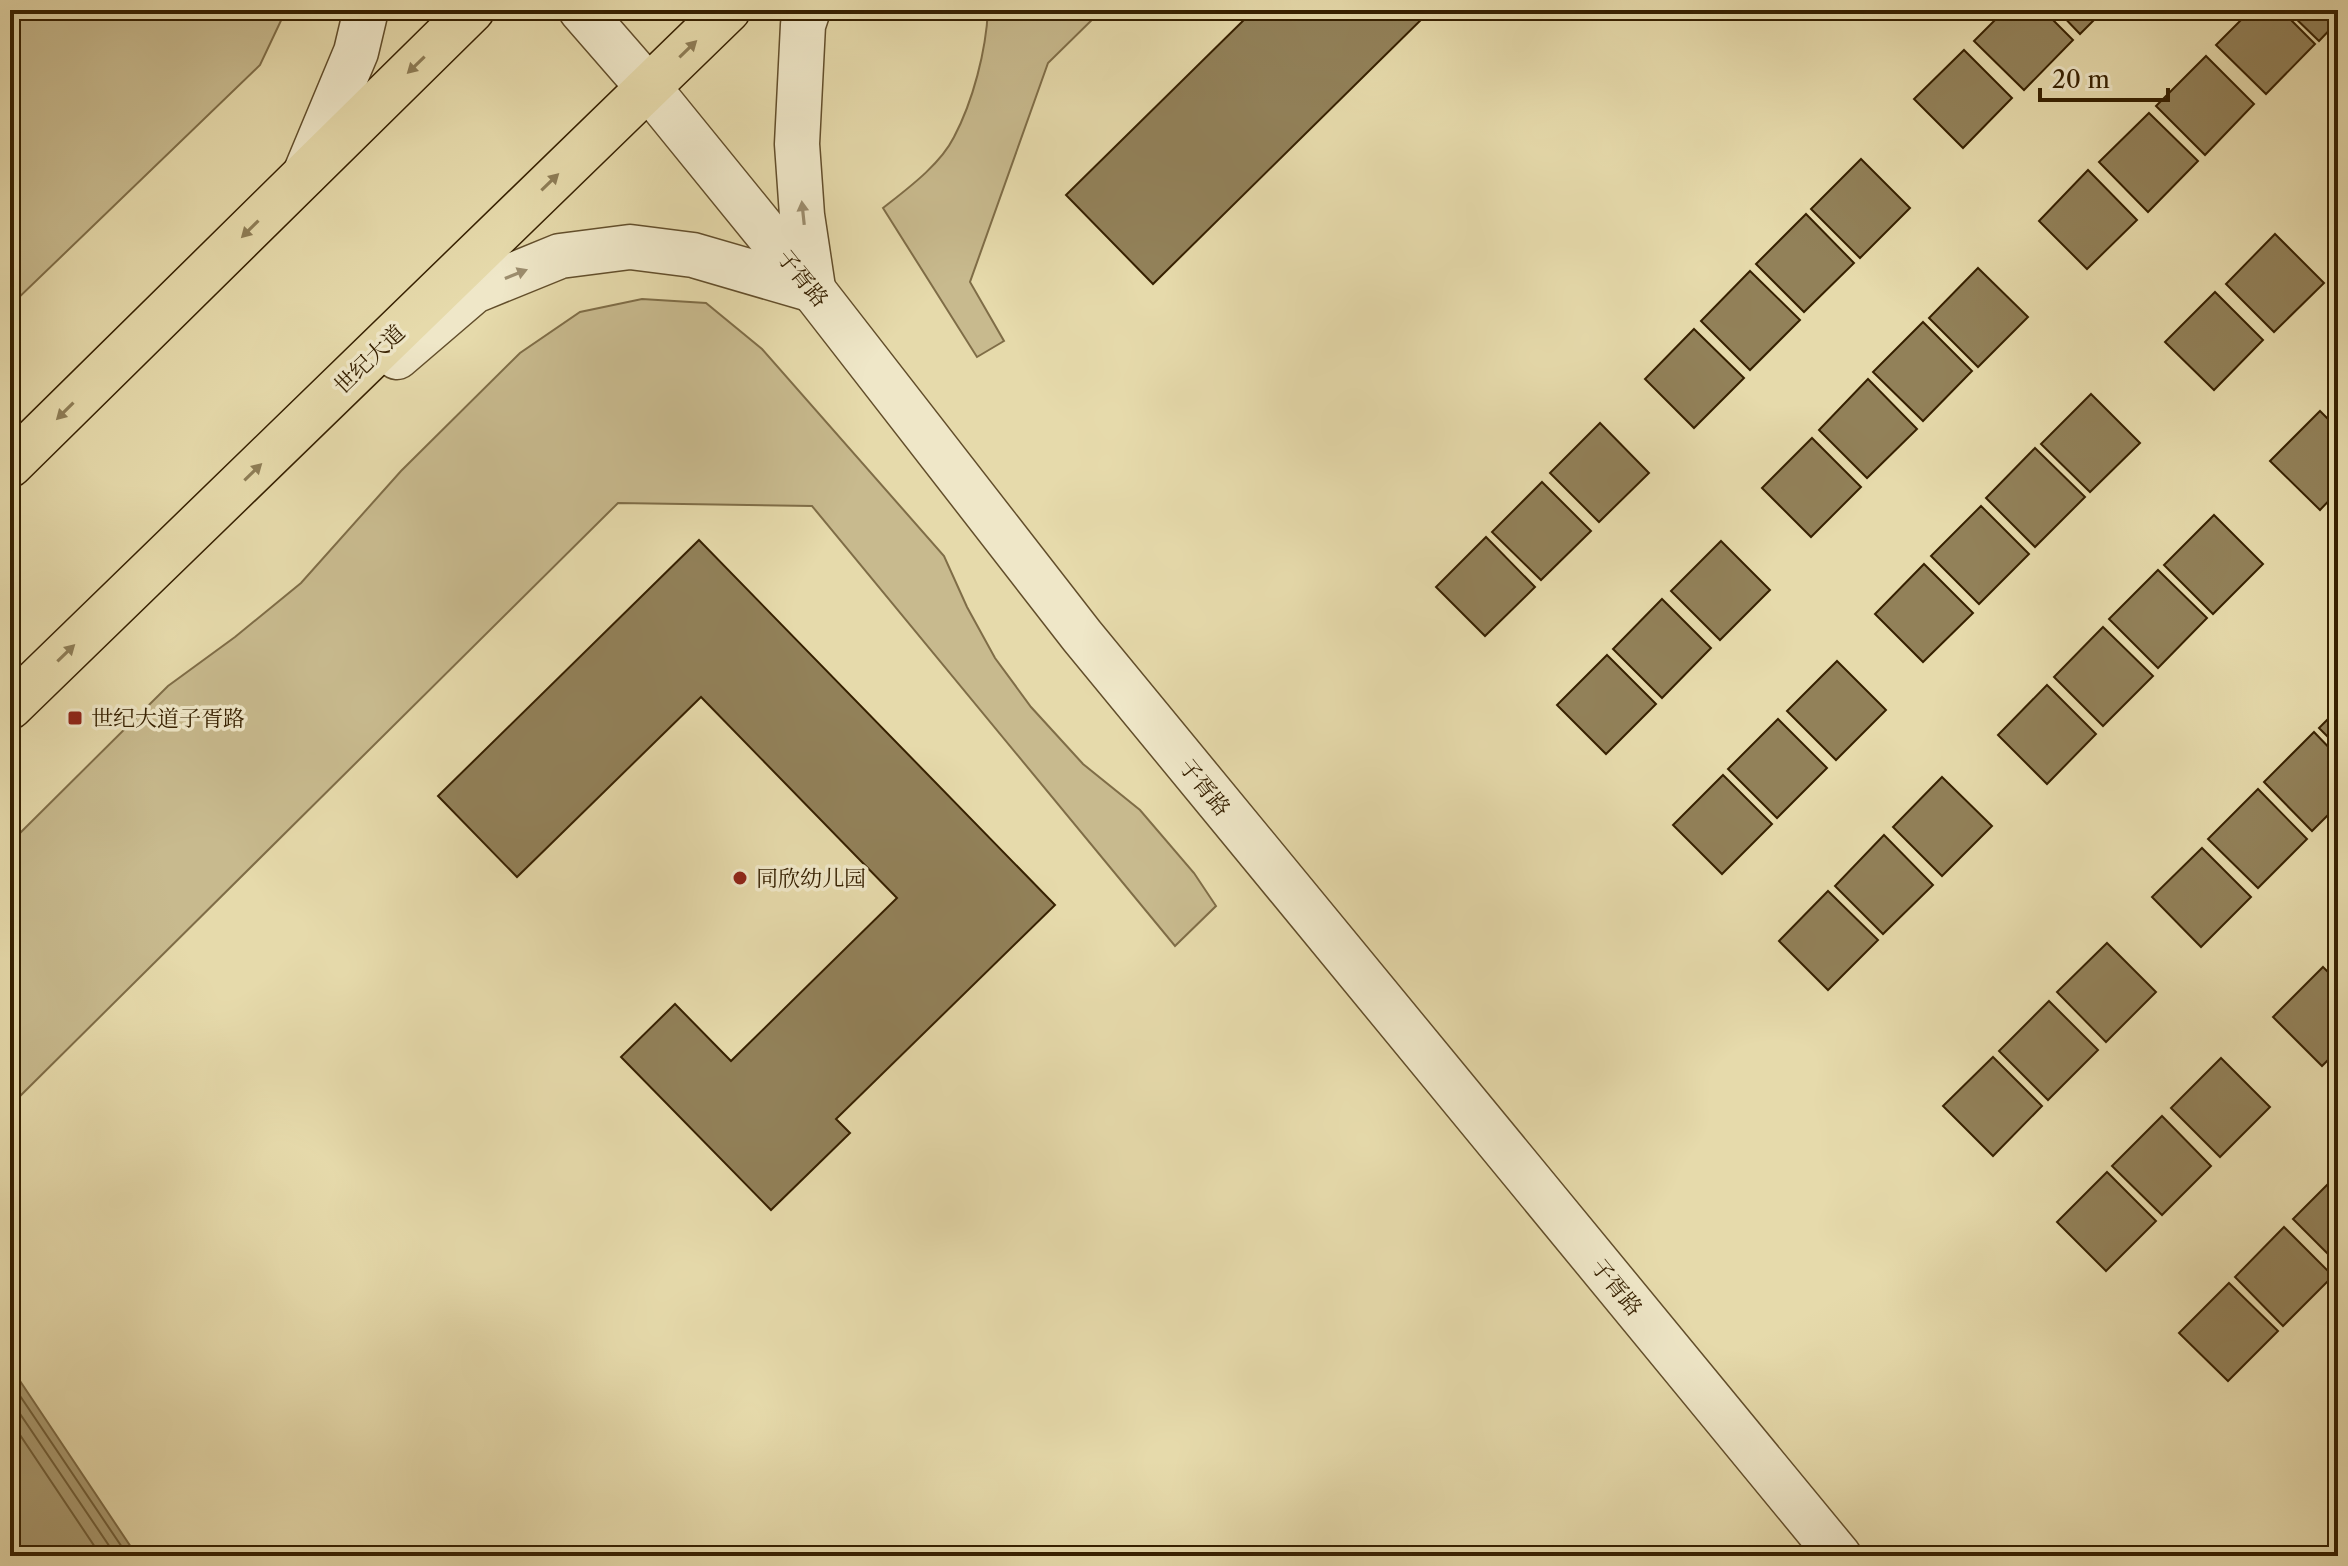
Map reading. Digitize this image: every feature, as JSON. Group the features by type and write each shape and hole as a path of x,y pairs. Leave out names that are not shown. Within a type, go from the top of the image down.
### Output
{"main road":[{"path":"10,465 472,10"},
{"name":"世纪大道","path":"10,707 728,10"}],"street":[{"path":"305,174 356,52 366,10"},
{"name":"子胥路","path":"581,10 648,87 813,290 1082,636 1839,1556"},
{"path":"294,432 400,354 474,291 560,256 630,247 693,255 813,290 802,215 797,144 803,25 808,10"}],"shaded area":[{"path":"25,10 286,10 260,65 10,306 10,25"},
{"path":"988,10 1102,10 1048,63 970,282 1004,341 977,357 883,208 932,167 954,137 977,75"},
{"path":"642,299 706,303 762,349 944,556 995,658 1031,707 1083,764 1140,810 1194,873 1216,906 1175,946 812,506 618,503 10,1106 10,843 168,686 301,583 401,471 520,353 580,312"}],"water":[{"path":"10,1366 137,1556 10,1556"}],"building":[{"path":"1254,10 1431,10 1153,284 1066,195"},
{"path":"2005,10 2043,10 2073,40 2024,90 1974,41"},
{"path":"2057,10 2104,10 2080,34"},
{"path":"2251,10 2281,10 2315,44 2266,94 2216,45"},
{"path":"2287,10 2338,10 2338,21 2319,41"},
{"path":"1964,50 2012,98 1963,148 1914,99"},
{"path":"2206,56 2254,104 2205,155 2156,106"},
{"path":"2149,113 2198,161 2148,212 2099,162"},
{"path":"1861,159 1910,208 1860,258 1811,209"},
{"path":"2088,170 2137,220 2087,269 2039,221"},
{"path":"1806,214 1854,263 1804,312 1756,264"},
{"path":"2275,234 2324,283 2274,332 2226,284"},
{"path":"1978,268 2028,317 1978,367 1929,318"},
{"path":"1750,271 1800,320 1750,370 1701,321"},
{"path":"2215,292 2263,340 2214,390 2165,342"},
{"path":"1923,322 1972,371 1923,421 1873,372"},
{"path":"1694,329 1744,378 1694,428 1645,379"},
{"path":"1868,379 1917,429 1867,478 1819,430"},
{"path":"2091,394 2140,443 2090,492 2041,444"},
{"path":"2320,411 2338,429 2338,491 2320,510 2270,461"},
{"path":"1600,423 1649,473 1599,522 1550,473"},
{"path":"1812,438 1861,487 1811,537 1762,488"},
{"path":"2035,448 2085,497 2035,547 1986,498"},
{"path":"1542,482 1591,531 1541,580 1492,532"},
{"path":"1981,506 2029,554 1979,604 1931,556"},
{"path":"2214,515 2263,564 2213,614 2164,565"},
{"path":"1486,537 1535,587 1485,636 1436,587"},
{"path":"699,540 1055,905 836,1119 850,1133 771,1210 621,1057 675,1004 731,1061 897,898 701,697 517,877 438,796"},
{"path":"1721,541 1770,590 1720,640 1671,591"},
{"path":"1924,564 1973,613 1923,662 1875,614"},
{"path":"2158,570 2207,618 2158,668 2109,619"},
{"path":"1662,599 1711,648 1662,698 1613,649"},
{"path":"2103,627 2153,676 2103,726 2054,677"},
{"path":"1607,655 1656,704 1606,754 1557,705"},
{"path":"1837,661 1886,710 1836,760 1787,711"},
{"path":"2047,685 2096,734 2047,784 1998,735"},
{"path":"2338,709 2338,747 2319,728"},
{"path":"1778,719 1827,768 1777,818 1728,769"},
{"path":"2314,732 2338,757 2338,805 2312,831 2264,782"},
{"path":"1723,775 1772,824 1722,874 1673,825"},
{"path":"1942,777 1992,826 1942,876 1893,827"},
{"path":"2258,789 2307,839 2258,888 2208,839"},
{"path":"1884,835 1933,885 1883,934 1835,886"},
{"path":"2202,848 2251,897 2201,947 2152,897"},
{"path":"1828,891 1878,940 1828,990 1779,941"},
{"path":"2107,943 2156,992 2106,1042 2057,992"},
{"path":"2338,950 2338,967 2329,958"},
{"path":"2323,967 2338,982 2338,1050 2322,1066 2273,1017"},
{"path":"2049,1001 2098,1050 2048,1100 1999,1051"},
{"path":"1993,1057 2042,1106 1993,1156 1943,1106"},
{"path":"2221,1058 2270,1107 2220,1157 2171,1108"},
{"path":"2162,1116 2211,1166 2162,1215 2112,1166"},
{"path":"2107,1172 2156,1221 2106,1271 2057,1222"},
{"path":"2338,1174 2338,1264 2293,1219"},
{"path":"2284,1227 2333,1276 2283,1326 2235,1277"},
{"path":"2229,1283 2278,1331 2228,1381 2179,1333"}],"place":[{"name":"世纪大道子胥路","path":"75,718"},
{"name":"同欣幼儿园","path":"740,878"}]}
